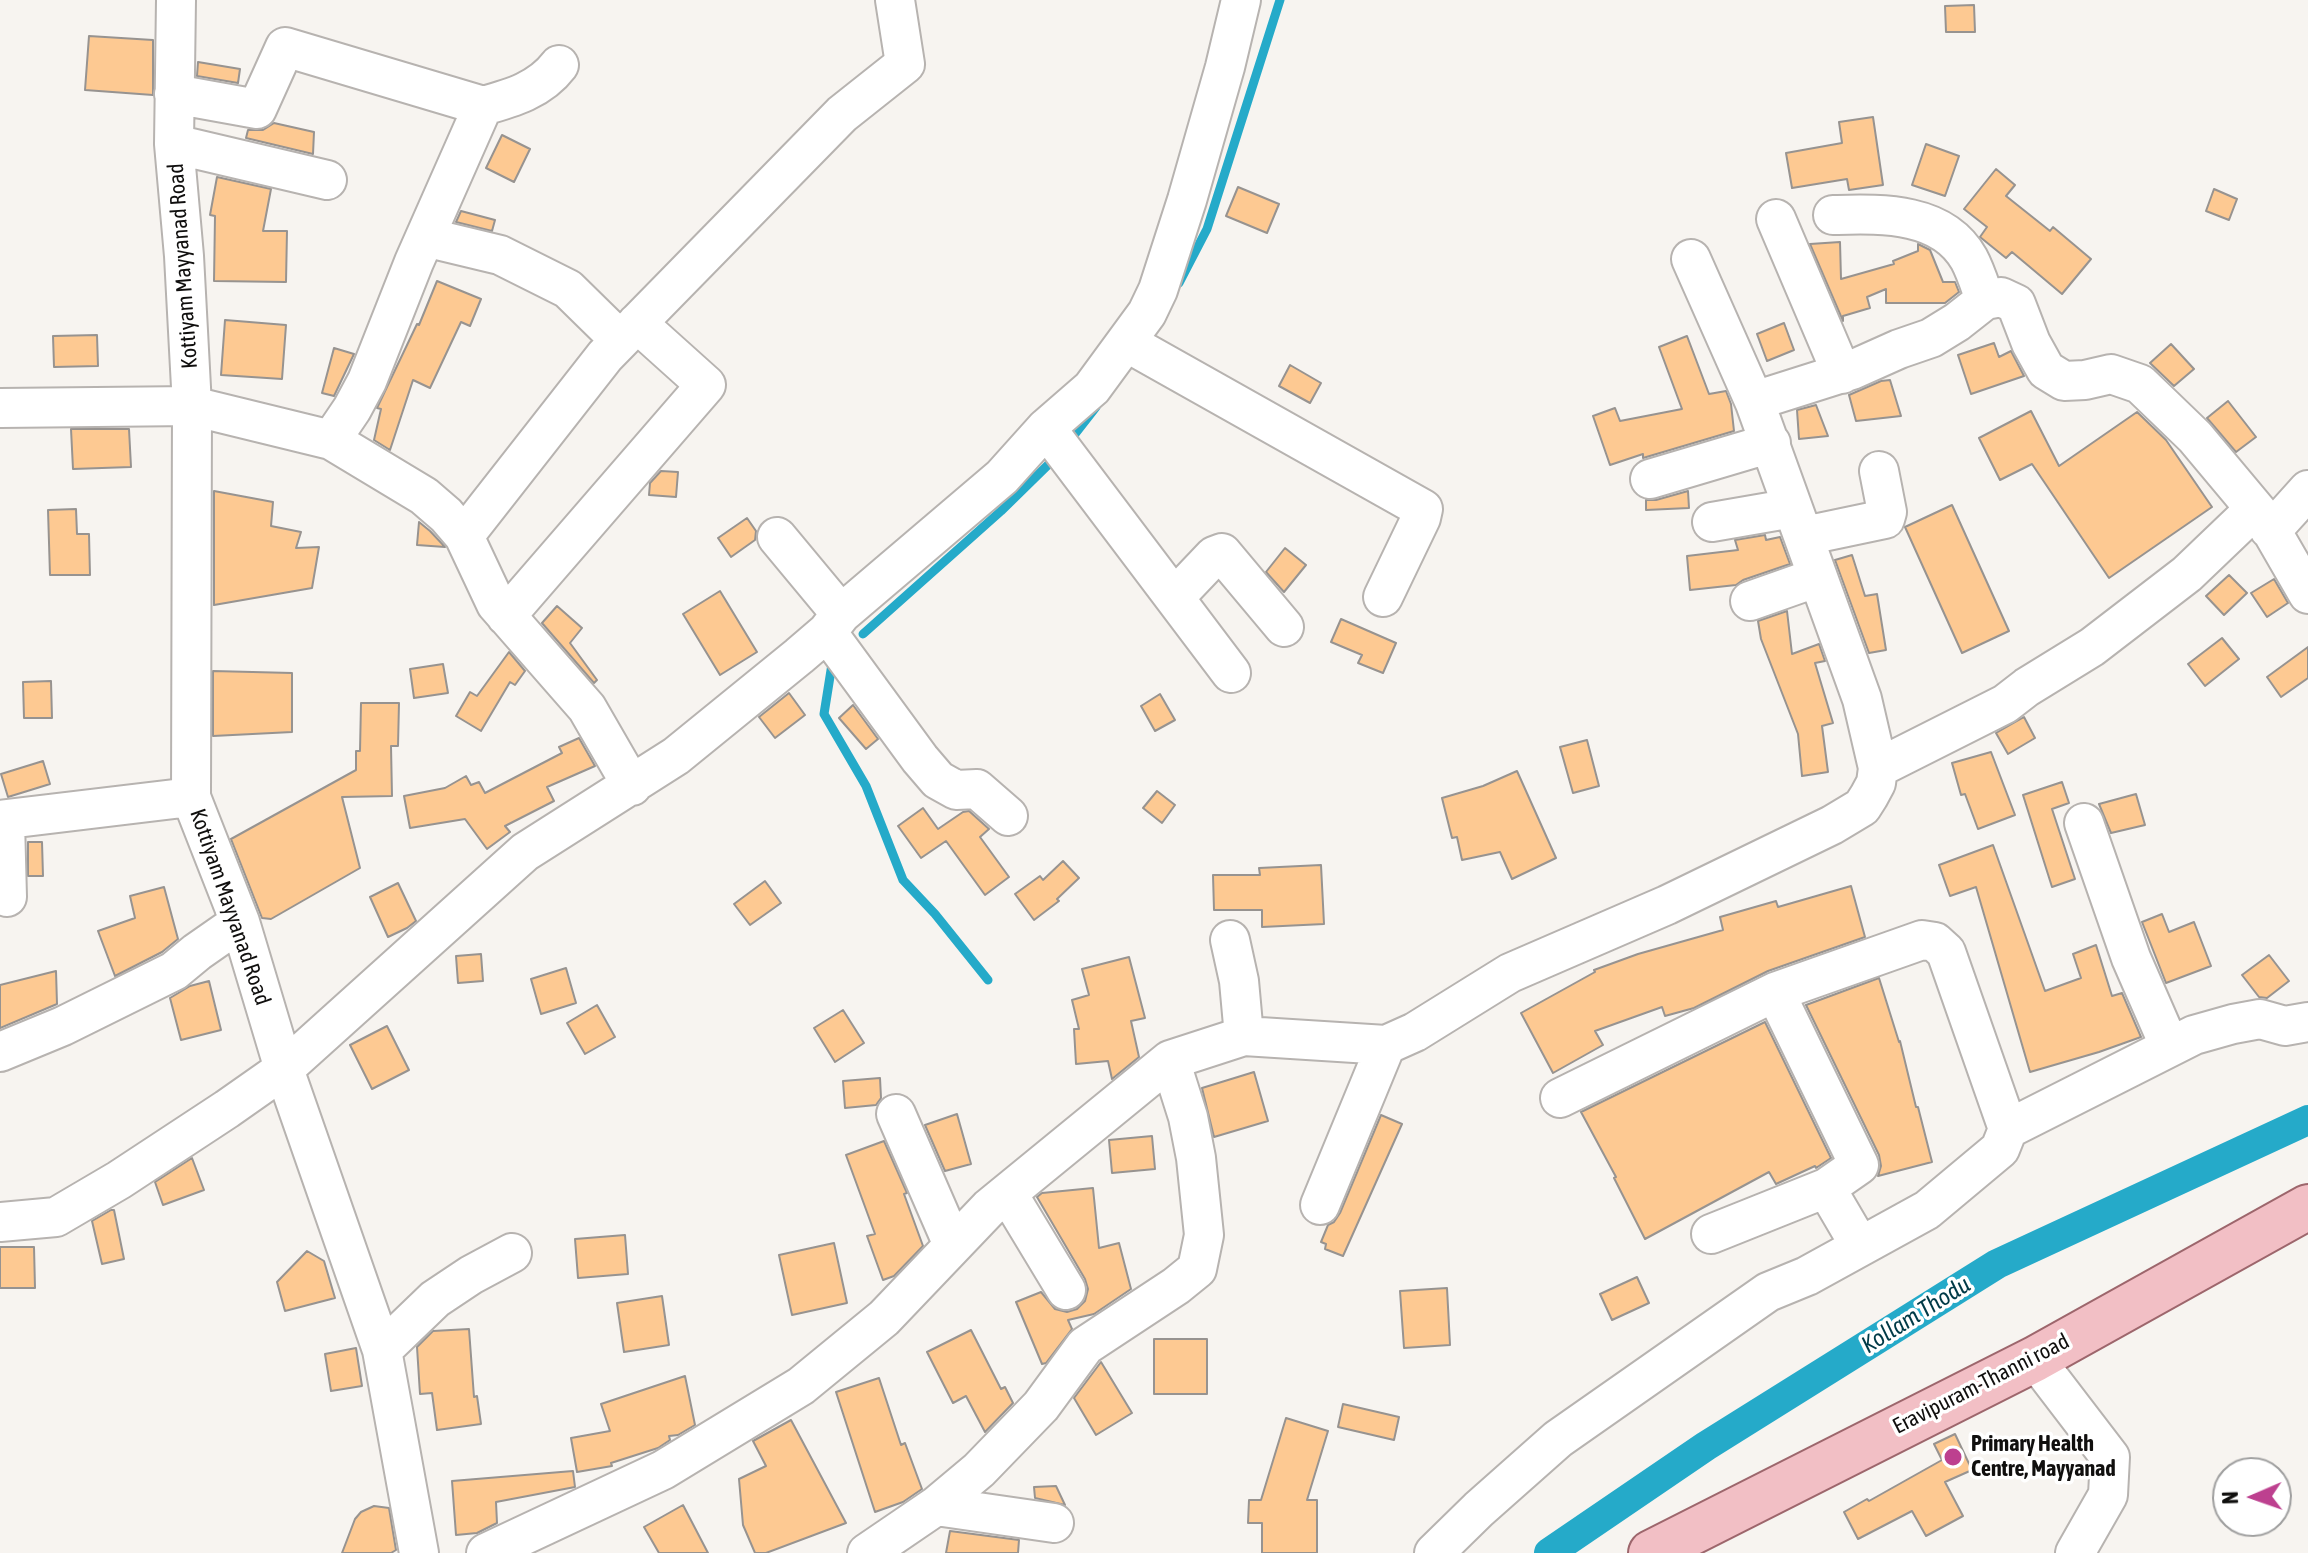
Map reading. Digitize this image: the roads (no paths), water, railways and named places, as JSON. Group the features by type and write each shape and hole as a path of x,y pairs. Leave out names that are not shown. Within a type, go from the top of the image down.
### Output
{"main road":[{"name":"Eravipuram-Thanni road","path":"1651,1553 2035,1359 2308,1207"}],"street":[{"name":"Kottiyam Mayyanad Road","path":"176,0 174,144 192,406 191,797 240,922 284,1069 382,1350 419,1553"},
{"path":"464,536 605,356 842,114 905,64 895,0"},
{"path":"0,1222 56,1217 119,1180 284,1069 525,852 676,756 1002,477 1046,428 1092,388 1147,313 1158,290 1187,200 1241,0"},
{"path":"174,94 257,109 285,47 483,106 548,80 559,65"},
{"path":"331,440 367,381 425,237 483,106"},
{"path":"174,144 327,180"},
{"path":"1833,215 1904,216 1948,234 1967,256 1985,300"},
{"path":"1776,219 1842,374"},
{"path":"425,237 500,255 568,289 706,385 506,616"},
{"path":"486,1553 663,1470 801,1386 884,1318 989,1208 1170,1060 1244,1036 1386,1045 1415,1032 1510,973 1667,905 1852,815 1862,807 1876,783 1878,768 1862,699 1771,443 1691,259"},
{"path":"1755,403 1842,374 1931,338 1985,300 2001,297 2016,304 2031,343 2046,370 2064,381 2111,374 2140,384 2195,437 2262,519 2308,594"},
{"path":"1126,342 1423,509 1383,597"},
{"path":"0,408 192,406 331,440 424,496 446,515 464,536 496,604 587,708 632,786"},
{"path":"1046,428 1231,673"},
{"path":"1650,479 1771,443"},
{"path":"1712,522 1885,519 1887,512 1879,471"},
{"path":"1878,768 2005,704 2092,647 2262,519 2281,520 2308,490"},
{"path":"777,537 920,759 938,780 956,790 977,789 1008,816"},
{"path":"1175,597 1214,556 1222,553 1284,627"},
{"path":"1750,601 1818,577"},
{"path":"7,897 3,820 191,797"},
{"path":"2084,823 2131,958 2169,1045"},
{"path":"0,1052 63,1026 174,971 240,922"},
{"path":"1230,940 1239,981 1244,1036"},
{"path":"1560,1098 1775,992 1922,940 1935,942 1946,952 2008,1129"},
{"path":"1711,1234 1826,1188 1859,1165 1775,992"},
{"path":"1434,1553 1558,1439 1768,1292 1807,1276 1927,1210 2000,1149 2008,1129 2194,1035 2260,1019 2285,1026 2308,1022"},
{"path":"1320,1205 1386,1045"},
{"path":"867,1553 936,1506 979,1470 1041,1406 1085,1346 1197,1269 1204,1235 1196,1158 1188,1117 1170,1060"},
{"path":"896,1114 953,1245"},
{"path":"1826,1188 1860,1246"},
{"path":"1008,1194 1066,1290"},
{"path":"382,1350 435,1299 512,1253"},
{"path":"2035,1359 2110,1457 2108,1495 2075,1553"},
{"path":"936,1506 1054,1523"}],"waterway":[{"path":"1179,283 1207,229 1280,0"},
{"path":"1071,439 1096,407"},
{"path":"863,634 1001,511 1053,460"},
{"path":"832,664 824,714 866,786 903,880 988,980"},
{"name":"Kollam Thodu","path":"1549,1553 1706,1446 1997,1264 2308,1120"}],"place":[{"name":"Primary Health Centre, Mayyanad","path":"1953,1457"}]}
